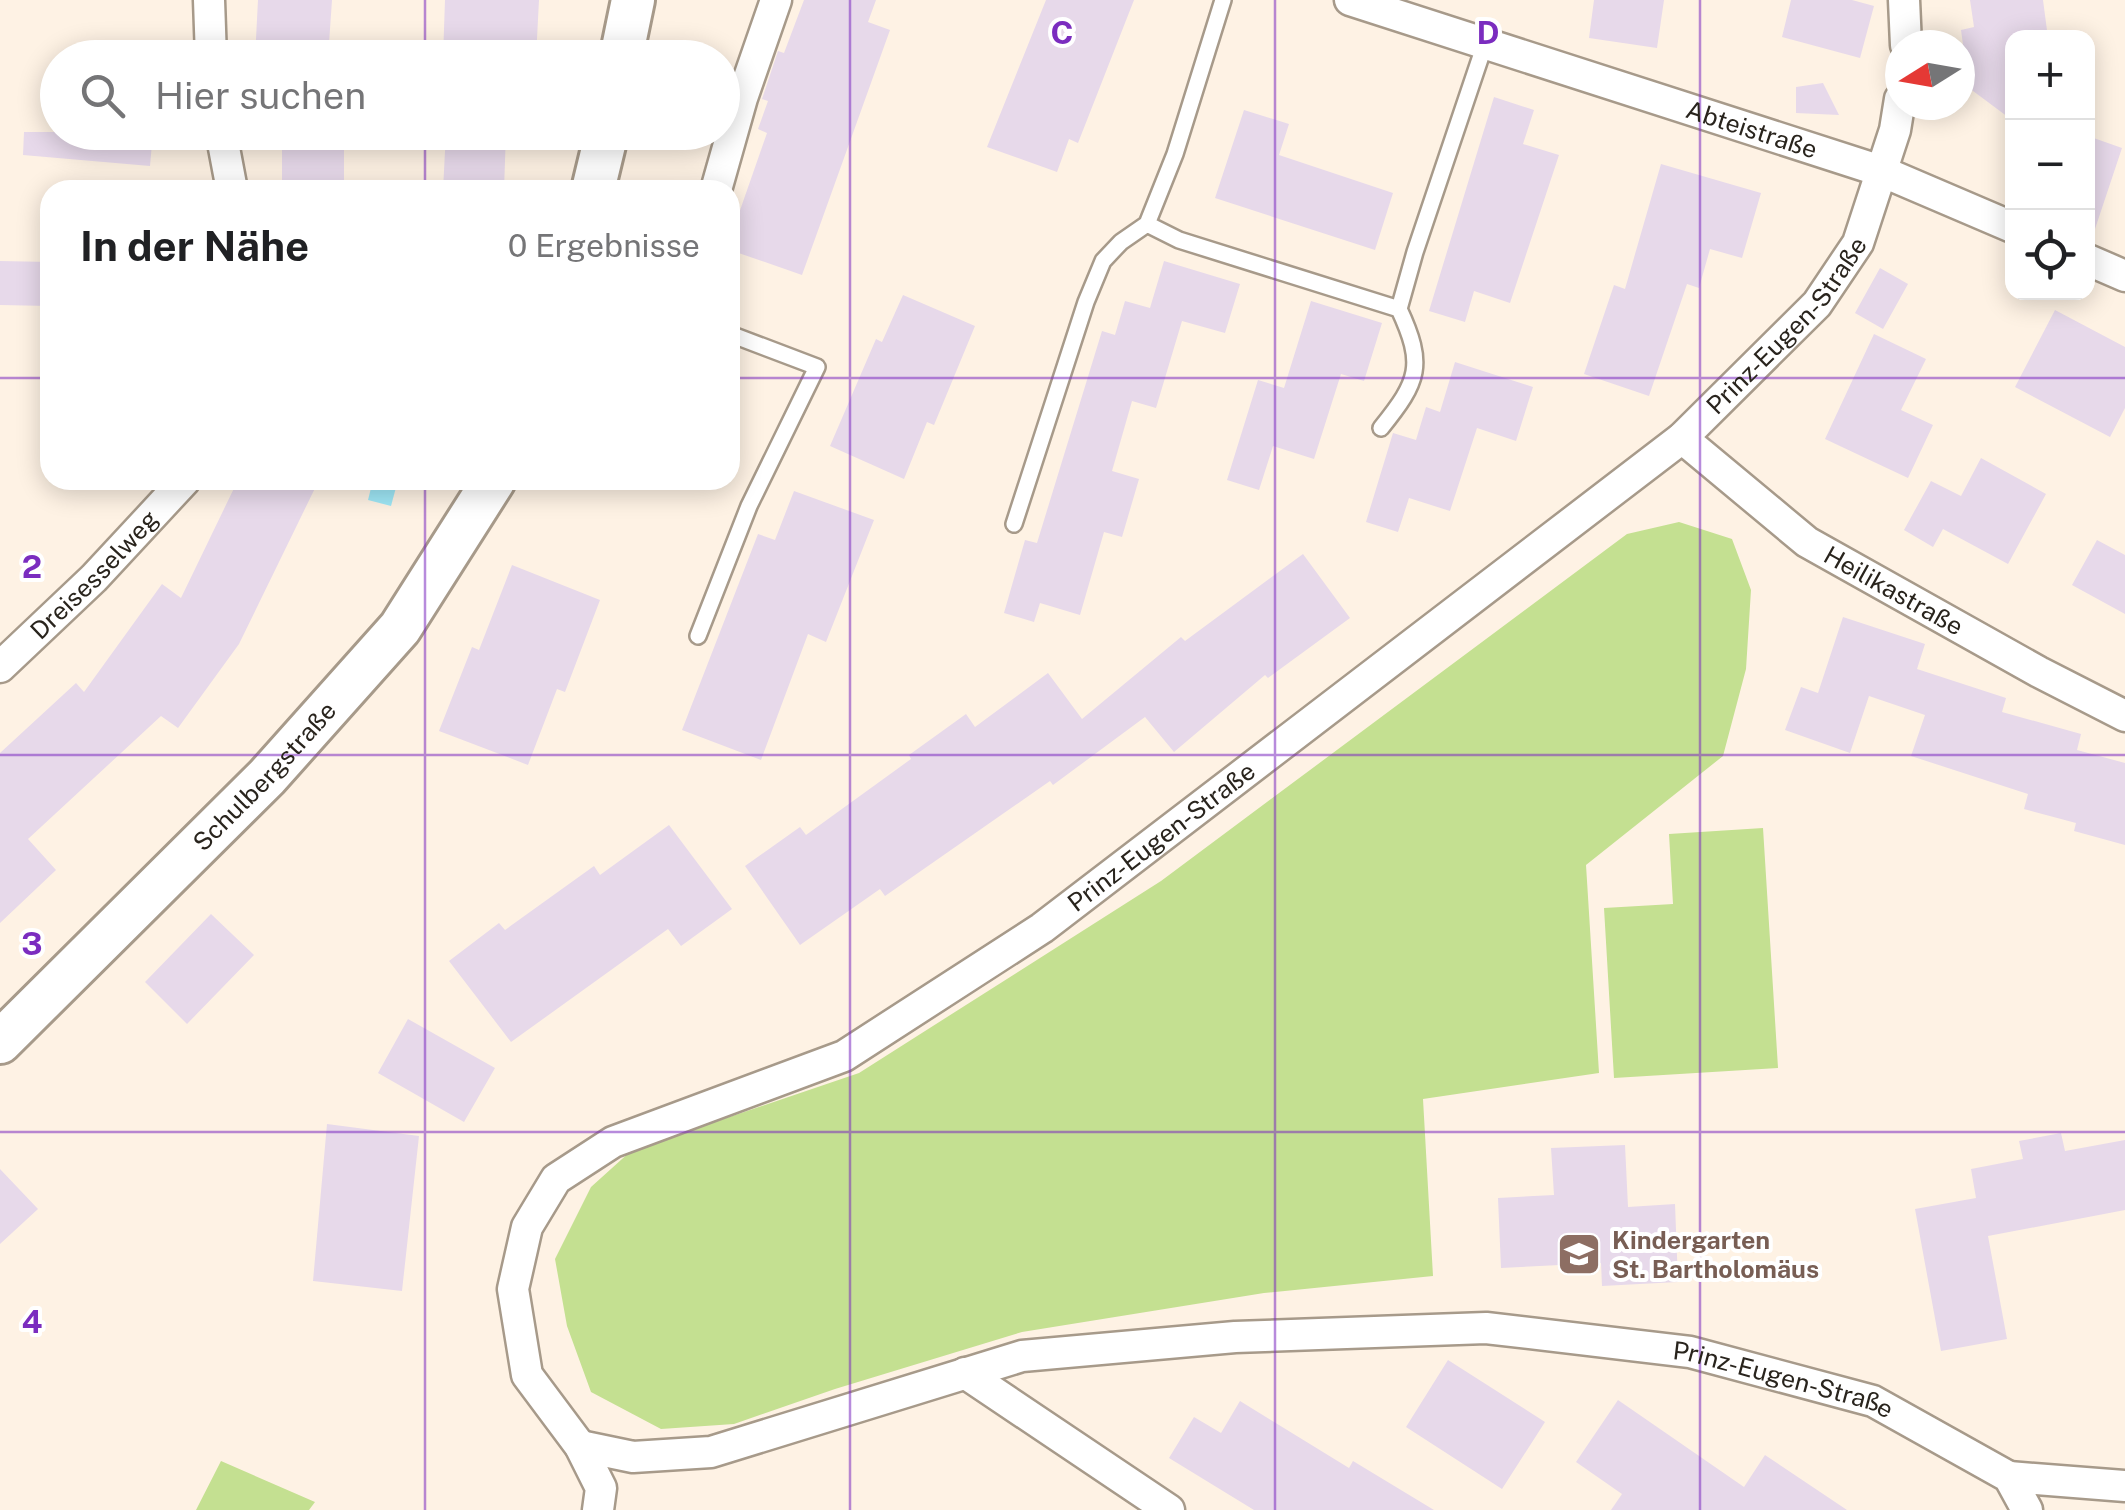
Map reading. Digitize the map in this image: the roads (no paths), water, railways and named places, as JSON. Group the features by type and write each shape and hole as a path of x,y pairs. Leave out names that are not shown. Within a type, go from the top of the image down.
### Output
{"street":[{"path":"209,0 210,40"},
{"path":"625,40 633,0"},
{"path":"740,114 776,0"},
{"name":"Abteistraße","path":"1350,0 1882,171 2005,225"},
{"path":"1904,0 1905,30"},
{"name":"Prinz-Eugen-Straße","path":"598,1510 601,1488 580,1446 527,1376 513,1289 528,1227 556,1179 613,1142 844,1056 1042,928 1682,438 1818,304 1858,243 1895,120"},
{"path":"224,150 230,180"},
{"path":"595,180 603,150"},
{"path":"719,180 729,150"},
{"path":"2095,263 2125,276"},
{"name":"Heilikastraße","path":"1682,438 1807,542 2125,716"},
{"name":"Dreisesselweg","path":"0,667 94,578 177,490"},
{"name":"Schulbergstraße","path":"0,1042 268,777 400,628 488,490"},
{"name":"Prinz-Eugen-Straße","path":"580,1446 633,1457 711,1452 1022,1356 1235,1336 1486,1328 1690,1352 1873,1401 2009,1477"},
{"path":"964,1373 1168,1510"},
{"path":"2009,1477 2125,1486"},
{"path":"2009,1477 2027,1510"}],"lane":[{"path":"1014,524 1086,302 1103,261 1148,224 1175,154 1224,0"},
{"path":"1381,428 1398,408 1417,366 1414,344 1399,310 1485,44"},
{"path":"1148,224 1180,240 1399,310"},
{"path":"698,636 749,506 816,367 740,338"}],"water":[{"path":"370,490 395,490 391,506 368,500"}],"place":[{"name":"Kindergarten St. Bartholomäus","path":"1579,1254"}]}
